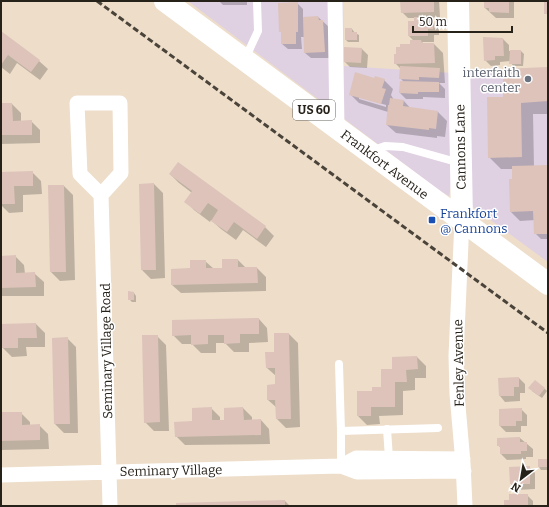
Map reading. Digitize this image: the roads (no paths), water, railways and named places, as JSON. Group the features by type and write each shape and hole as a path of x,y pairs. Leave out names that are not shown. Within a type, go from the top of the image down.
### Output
{"main road":[{"name":"Frankfort Avenue","path":"165,1 548,284"},
{"name":"Cannons Lane","path":"458,1 462,220"}],"street":[{"path":"335,1 337,127"},
{"path":"77,103 120,103 121,173 101,195 80,174 77,103"},
{"name":"Seminary Village Road","path":"101,195 110,506"},
{"name":"Fenley Avenue","path":"462,220 456,356 457,394 465,506"},
{"name":"Seminary Village","path":"341,466 356,458 389,458 463,465"},
{"name":"Seminary Village","path":"1,475 341,466 357,472 463,465"}],"lane":[{"path":"245,60 258,31 257,1"},
{"path":"369,151 385,146 403,148 461,163"},
{"path":"339,364 341,466"},
{"path":"341,431 438,428"},
{"path":"387,429 389,458"}],"railway":[{"path":"97,1 548,333"}],"place":[{"name":"interfaith center","path":"528,79"},
{"name":"Frankfort @ Cannons","path":"432,220"}]}
